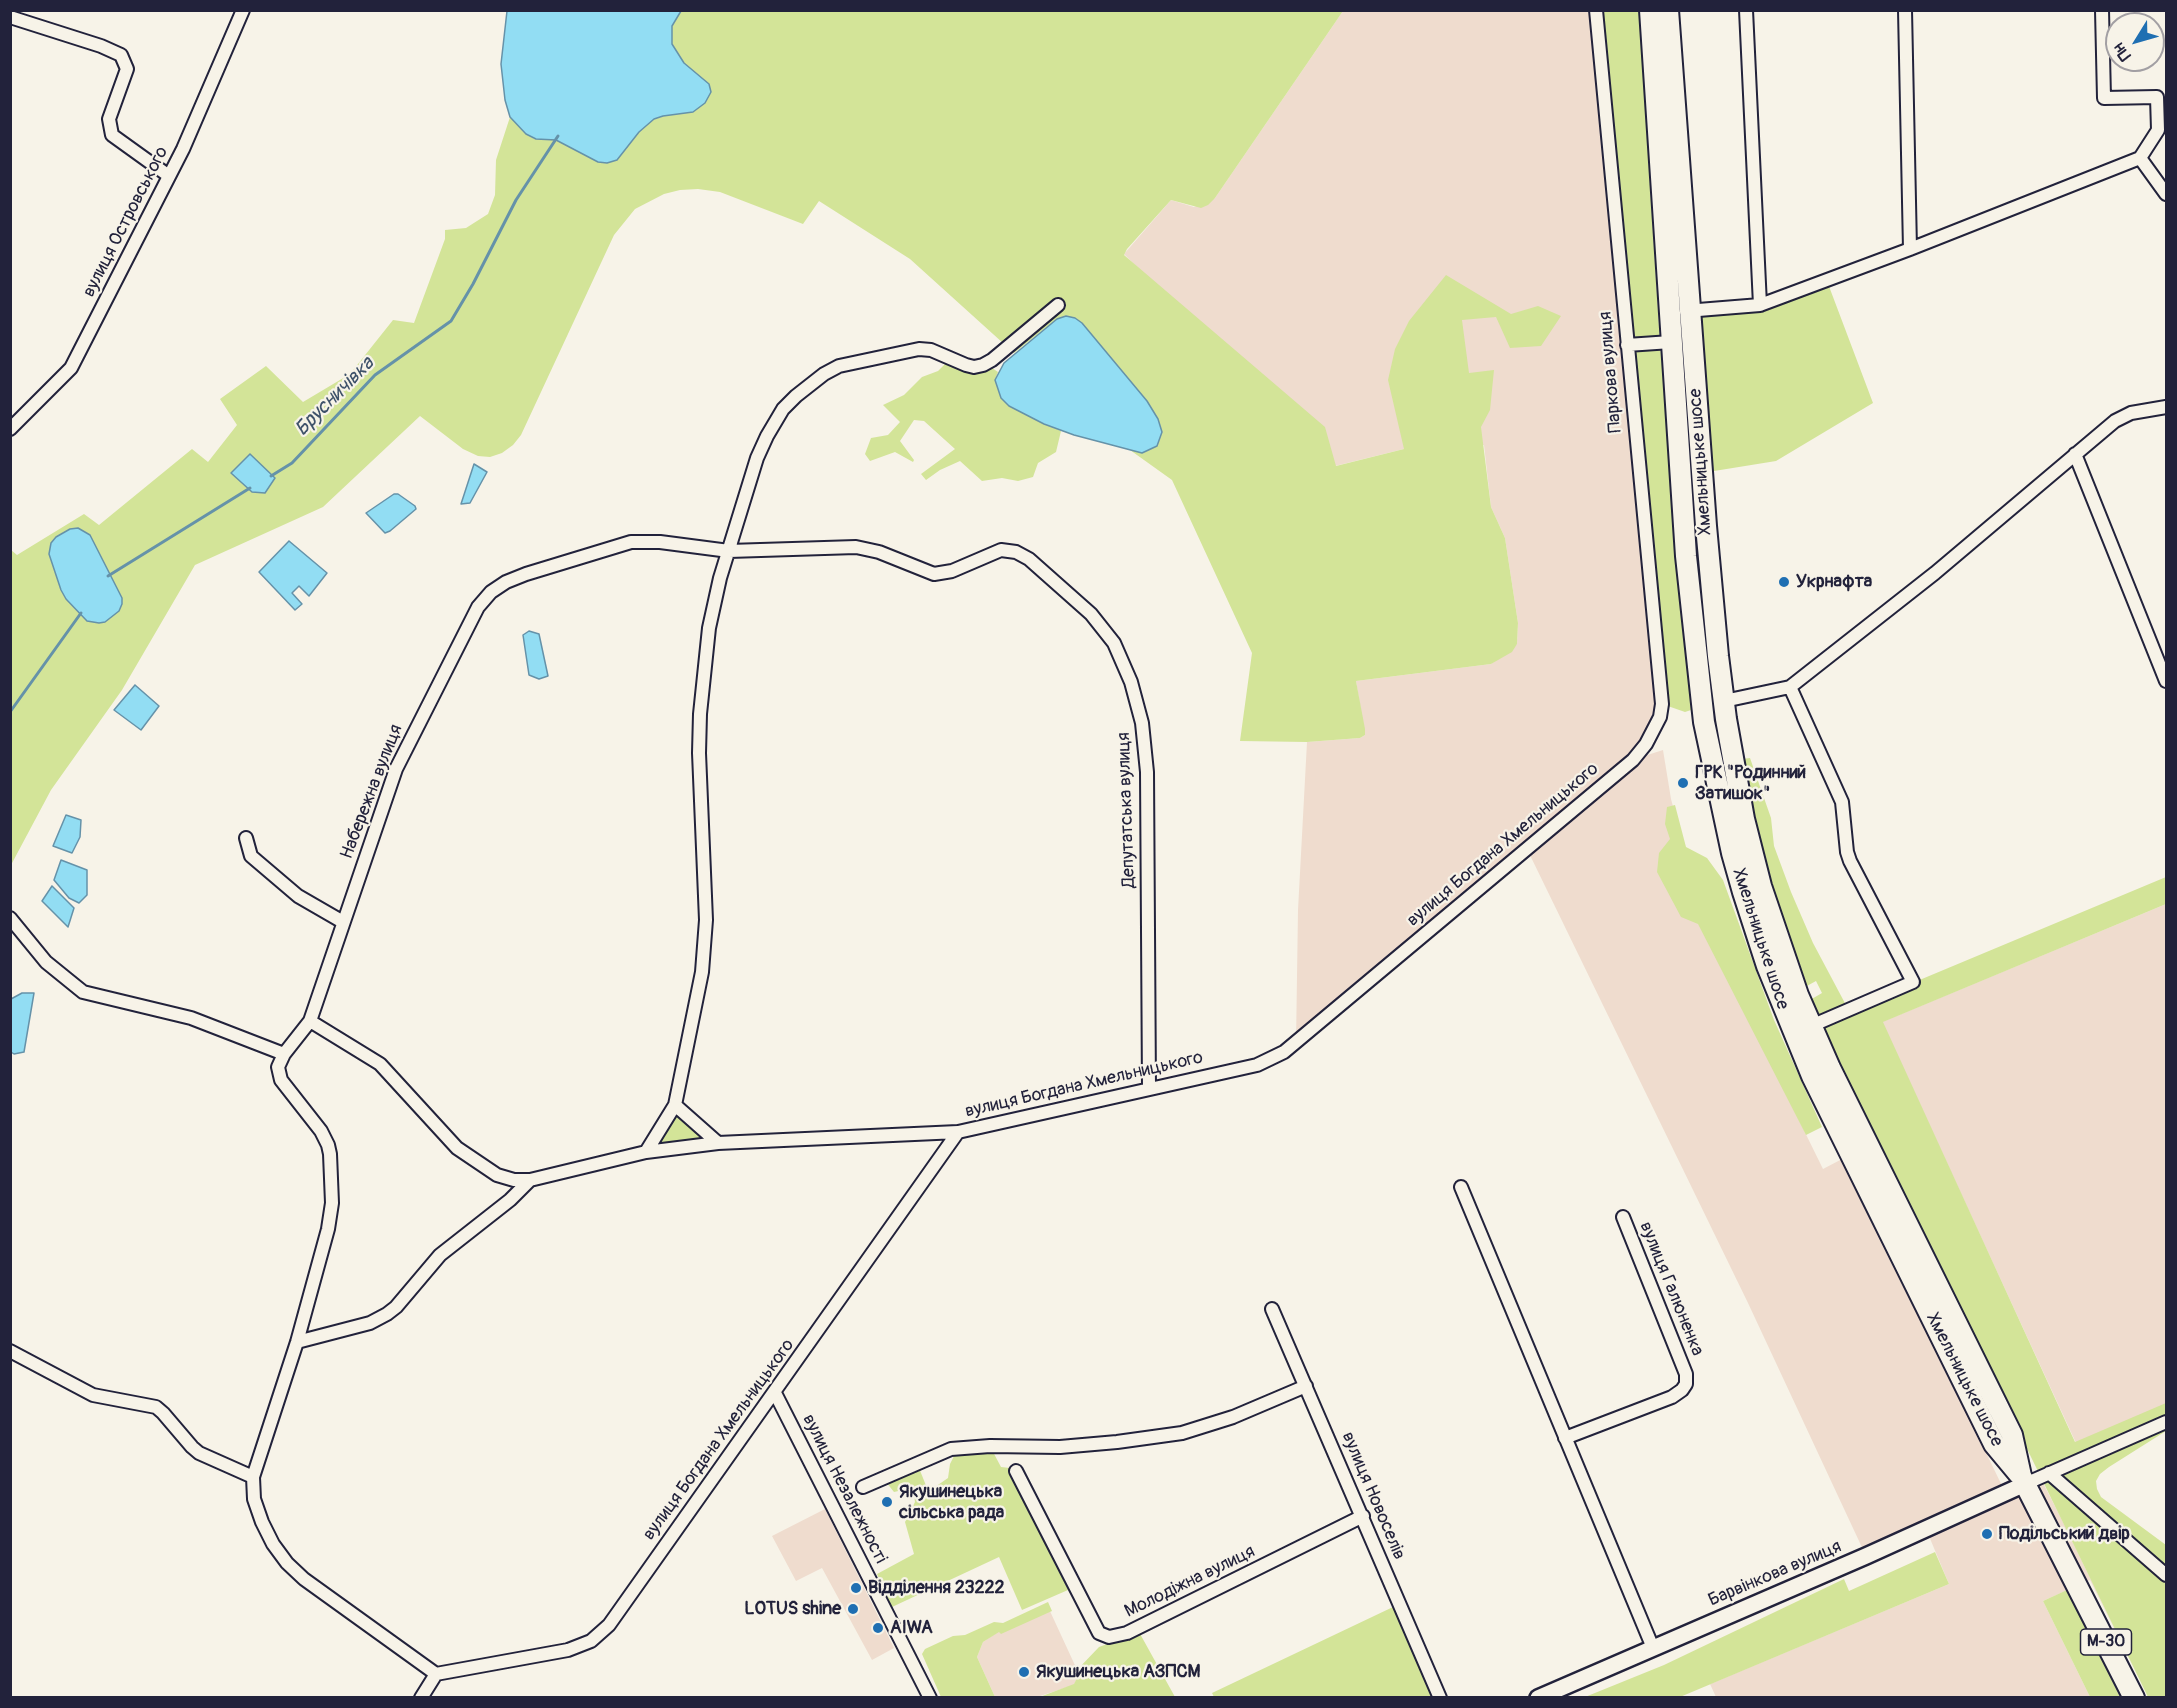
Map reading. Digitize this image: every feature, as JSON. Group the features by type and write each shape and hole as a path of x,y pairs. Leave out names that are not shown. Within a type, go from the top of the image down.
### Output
{"highway":[{"name":"Хмельницьке шосе","path":"1650,10 1686,556 1704,722 1740,883 1787,1018 1832,1119 1994,1444 2023,1480"},
{"name":"Хмельницьке шосе","path":"1668,10 1708,555 1724,701 1753,859 1785,959 1811,1026 1850,1110 2012,1435 2023,1480"},
{"path":"1702,704 1724,701"},
{"name":"М-30","path":"2023,1480 2134,1698"}],"street":[{"name":"вулиця Островського","path":"10,429 71,368 183,149 243,10"},
{"name":"Паркова вулиця","path":"1596,10 1662,704 1660,717 1654,729"},
{"path":"1746,10 1760,305"},
{"path":"1905,10 1910,249"},
{"path":"1669,311 1760,305 1910,249 2140,158 2158,130 2162,96 2104,98 2102,10"},
{"path":"10,17 121,54 127,69 109,119 112,135 170,176"},
{"path":"2140,158 2166,194"},
{"path":"646,1152 675,1105 702,972 706,920 699,782 700,714 712,608 757,458 767,436 783,410 818,378 839,366 919,349 931,350 974,367 983,365 1058,305"},
{"path":"1627,345 1671,342"},
{"path":"1724,701 1790,687 1935,573 2122,416 2166,406"},
{"path":"2075,454 2166,681"},
{"name":"Депутатська вулиця","path":"526,574 631,542 660,542 729,551 856,547 870,549 923,571 939,574 958,569 994,552 1008,550 1029,559 1079,602 1101,625 1124,662 1137,703 1145,742 1149,1089"},
{"name":"Набережна вулиця","path":"310,1021 396,769 478,607 498,586 526,574"},
{"path":"1790,687 1842,802 1850,861 1913,982 1811,1026"},
{"name":"вулиця Богдана Хмельницького","path":"436,1674 568,1650 591,1641 609,1625 958,1132 1257,1065 1284,1052 1634,760 1654,729"},
{"path":"246,838 251,856 298,896 342,922"},
{"path":"10,918 46,962 83,992 191,1018 284,1054"},
{"path":"421,1698 436,1674 304,1579 287,1563 273,1544 254,1499 253,1477 297,1342 330,1217 330,1154 321,1131 281,1080 278,1067 284,1054 310,1021 380,1064 457,1148 504,1178 530,1180 646,1152 718,1143 958,1132"},
{"path":"675,1105 718,1143"},
{"path":"297,1342 370,1323 387,1314 396,1307 440,1255 510,1200 530,1180"},
{"path":"1461,1187 1653,1647"},
{"name":"вулиця Галюненка","path":"1565,1438 1672,1398 1686,1384 1686,1374 1623,1217"},
{"name":"вулиця Новоселів","path":"1272,1309 1440,1698"},
{"path":"10,1351 93,1395 156,1407 199,1453 253,1477"},
{"path":"862,1487 951,1449 990,1446 1060,1447 1182,1433 1233,1417 1306,1386"},
{"name":"вулиця Незалежності","path":"775,1393 930,1698"},
{"path":"2023,1480 2049,1473 2166,1422"},
{"name":"Молодіжна вулиця","path":"1016,1471 1099,1633 1109,1637 1127,1633 1363,1516"},
{"path":"2049,1473 2166,1575"},
{"name":"Барвінкова вулиця","path":"1538,1698 1866,1556 2023,1480"}],"shaded area":[{"path":"1343,11 1596,11 1662,704 1635,759 1663,750 1671,799 1684,847 1669,856 1823,1169 1844,1158 2005,1492 2040,1477 2128,1656 2090,1580 2043,1601 2090,1697 1716,1697 1710,1684 1949,1584 1926,1529 1866,1556 1748,1303 1527,849 1296,1043 1298,910 1307,742 1360,738 1365,735 1356,681 1491,664 1517,644 1518,623 1505,538 1491,507 1484,445 1404,449 1335,466 1124,254 1171,200 1194,207 1215,198"},
{"path":"2166,904 2166,1404 2076,1443 1882,1022"},
{"path":"825,1509 894,1648 872,1660 822,1568 796,1581 772,1536"},
{"path":"1049,1609 1079,1674 1074,1685 1037,1697 995,1697 977,1657 983,1642 999,1631"}],"green space":[{"path":"681,11 1343,11 1215,198 1201,208 1171,200 1124,255 1325,427 1336,466 1404,449 1388,380 1395,349 1409,321 1446,275 1511,314 1538,306 1561,316 1541,346 1510,348 1496,317 1462,320 1469,373 1494,370 1490,410 1481,427 1491,507 1505,538 1518,623 1517,644 1512,652 1491,664 1356,681 1365,729 1365,735 1360,738 1307,742 1240,741 1252,653 1172,480 1130,450 1141,449 1158,419 1082,323 1057,319 1014,353 910,259 819,201 803,224 720,192 698,189 680,190 664,194 635,209 614,235 521,435 513,445 502,453 490,457 478,456 463,449 420,416 323,507 195,565 122,690 51,790 11,865 11,550 17,555 84,514 99,525 192,449 208,462 237,425 220,399 266,366 303,402 350,374 393,320 414,323 445,239 445,230 466,228 488,214 495,195 496,160 510,117 526,134 535,139 556,140 598,162 617,160 639,132 654,119 693,112 693,71 684,63 672,44 672,26"},
{"path":"1596,11 1639,11 1660,343 1694,709 1685,712 1662,704"},
{"path":"1827,281 1873,403 1776,461 1708,472 1695,310 1760,305"},
{"path":"947,362 984,370 992,368 998,372 995,380 1001,398 1009,406 1061,431 1056,452 1038,463 1033,477 1018,481 1002,478 982,481 960,461 940,470 926,480 921,474 955,449 924,421 914,420 900,441 914,460 913,462 895,452 870,461 865,454 871,438 888,435 900,422 883,405 904,395 922,377 938,371"},
{"path":"1750,758 1771,818 1774,846 1791,892 1813,943 1847,1007 1818,1019 1810,1000 1822,993 1816,981 1805,987 1794,960 1758,845 1742,759"},
{"path":"1675,805 1686,847 1707,858 1723,880 1774,1020 1822,1127 1806,1135 1698,924 1681,917 1657,872 1659,853 1670,839 1665,824 1667,807"},
{"path":"2166,877 2166,904 1883,1022 2075,1442 2166,1403 2166,1431 2109,1467 2100,1474 2096,1481 2101,1497 2166,1545 2166,1697 2148,1697 1819,1022"},
{"path":"675,1105 718,1143 646,1152"},
{"path":"992,1450 1001,1467 1010,1468 1068,1590 1022,1610 999,1557 892,1607 877,1574 914,1554 905,1522 915,1502 914,1495 907,1489 894,1492 886,1482 919,1468 927,1488 935,1487 948,1478 950,1464 955,1454"},
{"path":"1935,1552 1949,1584 1680,1697 1585,1697 1664,1665 1844,1579 1849,1591"},
{"path":"2067,1590 2120,1697 2090,1697 2043,1601"},
{"path":"1048,1602 1052,1611 1001,1634 999,1632 983,1642 977,1657 995,1697 941,1697 922,1654 925,1649 953,1636 965,1635 994,1622 1003,1623"},
{"path":"1393,1607 1433,1697 1214,1697 1212,1693"},
{"path":"1139,1632 1175,1697 1037,1698 1074,1684 1079,1674 1077,1670 1099,1647"}],"water":[{"path":"507,11 681,11 672,26 672,44 684,63 709,84 711,92 705,103 693,112 654,119 639,132 617,160 607,163 598,162 556,140 536,139 526,134 510,117 505,100 501,64"},
{"path":"1066,316 1082,323 1147,401 1158,419 1162,432 1157,446 1142,453 1074,435 1044,424 1009,406 1001,398 995,380 1004,363 1057,319"},
{"path":"250,454 275,478 265,493 252,492 231,473"},
{"path":"474,464 487,472 470,503 461,504"},
{"path":"394,494 398,494 416,509 385,533 366,513"},
{"path":"78,528 90,535 122,598 119,611 105,622 87,621 66,599 49,554 51,543 56,537 70,529"},
{"path":"289,541 327,573 309,596 299,586 292,593 302,604 295,610 259,572"},
{"path":"529,631 539,634 548,676 539,679 529,675 523,635"},
{"path":"135,685 159,706 141,730 114,710"},
{"path":"66,815 81,820 80,837 72,853 53,846"},
{"path":"61,860 87,870 87,895 79,903 69,898 54,880"},
{"path":"52,886 74,908 68,927 42,901"},
{"path":"22,993 34,993 24,1052 14,1054 11,1052 11,999"}],"waterway":[{"name":"Брусничівка","path":"271,476 292,463 375,375 451,321 473,284 516,200 558,136"},
{"name":"Брусничівка","path":"108,576 250,488"},
{"name":"Брусничівка","path":"10,712 81,613"}],"place":[{"name":"Укрнафта","path":"1784,582"},
{"name":"ГРК \"Родинний Затишок\"","path":"1683,783"},
{"name":"Якушинецька сільська рада","path":"887,1502"},
{"name":"Подільський двір","path":"1987,1534"},
{"name":"Відділення 23222","path":"856,1588"},
{"name":"LOTUS shine","path":"853,1609"},
{"name":"AIWA","path":"878,1628"},
{"name":"Якушинецька АЗПСМ","path":"1024,1672"}]}
